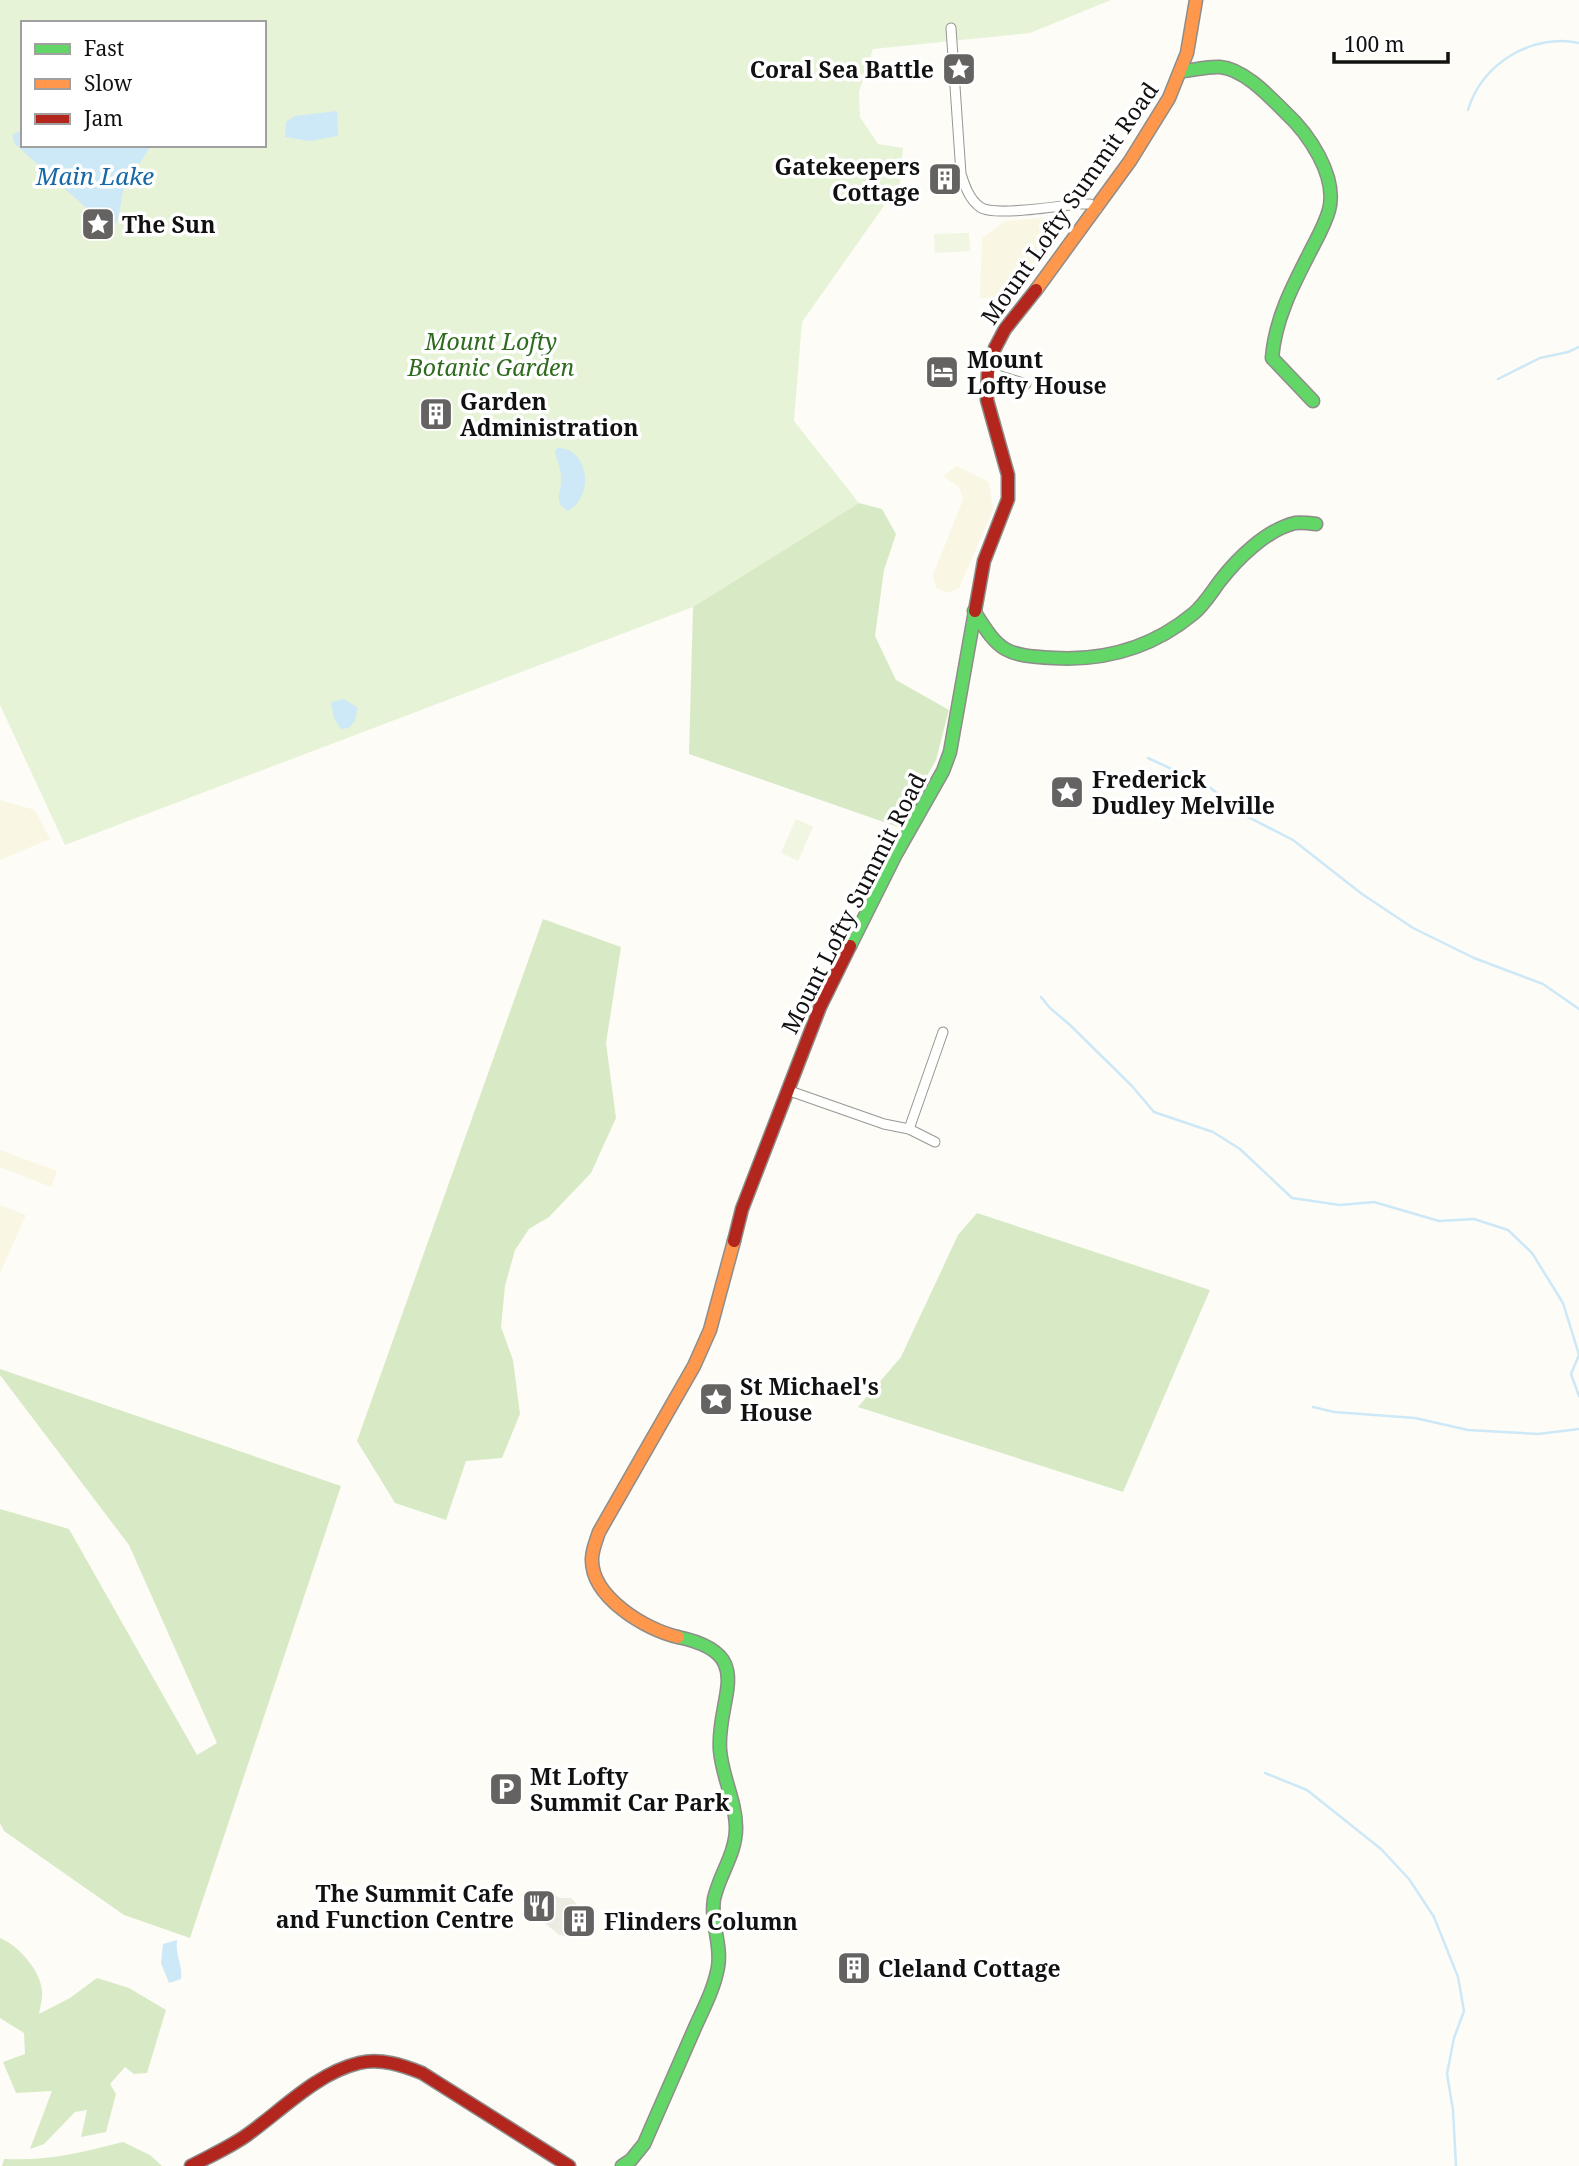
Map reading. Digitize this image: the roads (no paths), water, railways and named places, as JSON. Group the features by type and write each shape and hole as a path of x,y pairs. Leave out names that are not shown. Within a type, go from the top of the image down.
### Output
{"main road":[{"name":"Mount Lofty Summit Road","path":"622,2166 631,2160 644,2144 715,1983 719,1943 713,1909 731,1860 736,1835 736,1816 720,1751 729,1683 720,1657 712,1648 659,1632 632,1617 610,1597 598,1580 592,1566 592,1555 599,1532 682,1388 710,1330 742,1209 826,993 896,854 943,771 950,752 984,561 1008,499 1009,485 987,400 988,372 995,348 1005,329 1097,209 1153,126 1183,71 1190,46 1196,0"},
{"path":"1183,71 1224,68 1242,76 1305,134 1320,162 1331,197 1329,209 1278,322 1272,342 1272,358 1313,401"},
{"path":"974,611 1000,648 1011,651 1034,657 1084,659 1126,651 1166,633 1192,615 1221,579 1250,551 1278,531 1301,522 1316,524"},
{"path":"191,2166 247,2135 337,2071 357,2063 373,2062 389,2063 422,2073 569,2166"}],"street":[{"path":"951,28 961,174 967,191 975,202 989,211 1078,204 1090,204 1097,209"},
{"path":"988,372 1026,384"},
{"path":"909,1129 943,1032"},
{"path":"787,1090 884,1124 909,1129 934,1142"}],"water":[{"path":"337,111 338,136 309,141 285,137 286,122 295,116"},
{"name":"Main Lake","path":"21,131 21,147 150,147 123,191 118,219 112,231 15,144 12,135"},
{"path":"557,448 576,455 585,473 582,494 577,504 568,511 559,501 561,477 555,452"},
{"path":"344,699 358,708 355,720 349,728 341,729 334,718 331,702"},
{"path":"177,1940 181,1979 169,1983 161,1963 163,1944"}],"waterway":[{"path":"1468,110 1484,79 1511,55 1544,43 1579,43"},
{"path":"1498,379 1540,358 1579,347"},
{"path":"1148,758 1208,786 1246,816 1293,840 1362,894 1413,928 1474,958 1543,984 1579,1009"},
{"path":"1041,997 1132,1086 1154,1112 1213,1132 1240,1149 1292,1198 1340,1205 1374,1202 1439,1221 1474,1219 1508,1230 1532,1253 1563,1303 1579,1355 1571,1374 1579,1396"},
{"path":"1313,1407 1334,1412 1415,1418 1468,1430 1538,1434 1579,1429"},
{"path":"1265,1773 1307,1790 1381,1849 1409,1879 1434,1917 1458,1977 1464,2011 1454,2038 1447,2074 1453,2110 1456,2166"}],"place":[{"name":"Coral Sea Battle","path":"959,69"},
{"name":"Gatekeepers Cottage","path":"945,179"},
{"name":"The Sun","path":"98,224"},
{"name":"Mount Lofty House","path":"942,372"},
{"name":"Garden Administration","path":"436,414"},
{"name":"Frederick Dudley Melville","path":"1067,792"},
{"name":"St Michael's House","path":"716,1399"},
{"name":"Mt Lofty Summit Car Park","path":"506,1789"},
{"name":"The Summit Cafe and Function Centre","path":"539,1906"},
{"name":"Flinders Column","path":"579,1921"},
{"name":"Cleland Cottage","path":"854,1968"}],"park label":[{"name":"Mount Lofty Botanic Garden","path":"491,354"}]}
